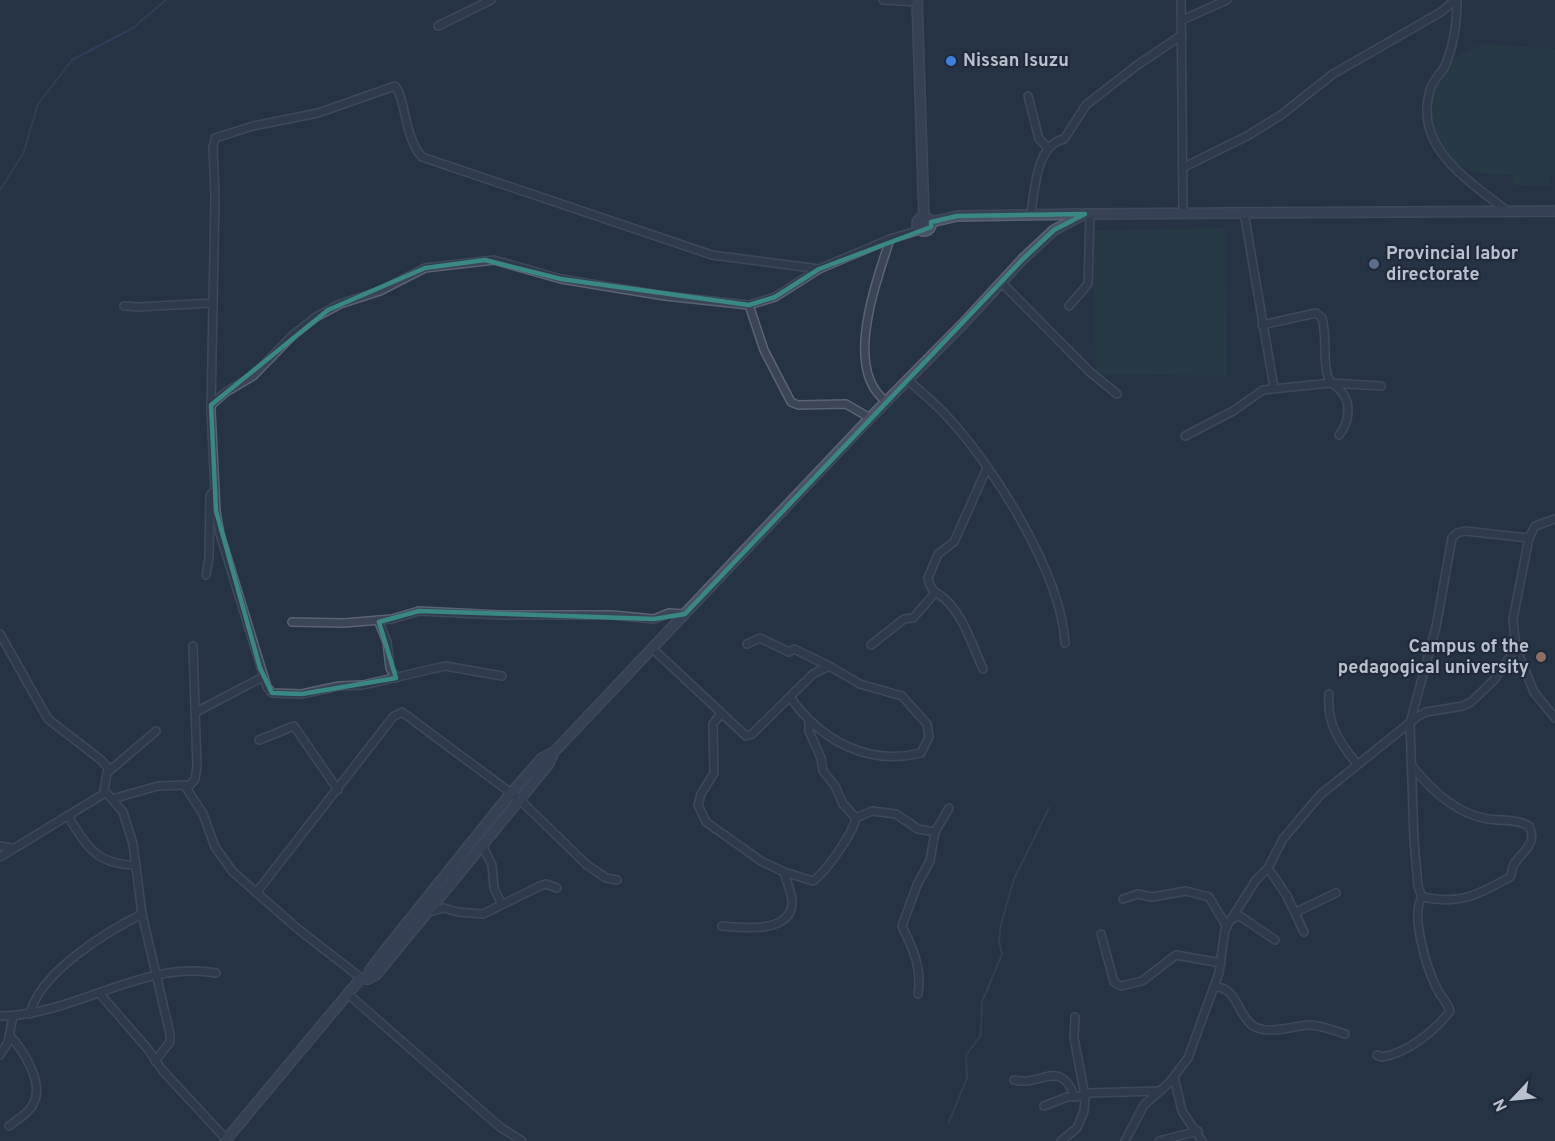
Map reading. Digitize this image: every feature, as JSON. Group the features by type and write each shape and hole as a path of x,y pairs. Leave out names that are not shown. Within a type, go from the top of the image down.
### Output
{"street":[{"path":"438,26 491,0"},
{"path":"884,0 917,1 927,220"},
{"path":"1181,0 1183,212"},
{"path":"1182,20 1227,0"},
{"path":"1182,168 1247,136 1289,110 1340,70 1441,12 1456,0"},
{"path":"1456,0 1454,39 1443,69 1431,86 1428,105 1429,129 1443,157 1508,211"},
{"path":"1031,213 1036,181 1047,147 1054,141 1064,139 1086,105 1182,35"},
{"path":"502,676 445,666 396,678 297,694 273,693 263,677 220,534 215,489 212,405 215,197 213,147 215,138 253,126 318,113 395,86 400,92 404,120 417,152 422,157 712,255 819,269"},
{"path":"1028,96 1039,139 1047,147"},
{"path":"212,405 226,392 252,376 293,335 316,317 340,304 380,291 425,268 495,260 561,279 665,296 749,305 775,297 819,269 890,239 920,230 917,222 957,216 1031,213 1555,211"},
{"path":"1244,212 1274,388"},
{"path":"364,978 376,975 548,765 554,752 870,418 909,381 1022,260 1054,230 1087,214"},
{"path":"1069,306 1088,284 1087,214"},
{"path":"887,402 876,395 870,383 865,337 872,297 890,239"},
{"path":"1002,284 1090,372 1118,394"},
{"path":"123,306 138,308 213,303"},
{"path":"749,305 764,350 791,402 798,405 846,404 870,418"},
{"path":"1262,325 1316,313 1322,318 1326,337 1327,373 1331,383 1340,389 1345,398 1349,416 1339,435"},
{"path":"909,381 942,411 987,468 1013,509 1046,573 1062,616 1065,643"},
{"path":"1185,436 1233,411 1263,390 1331,383 1381,386"},
{"path":"983,669 955,612 945,599 935,593 928,582 928,574 938,554 954,542 987,468"},
{"path":"206,575 209,558 210,496 215,489"},
{"path":"1555,519 1535,526 1529,538 1514,619 1516,648 1534,692 1555,718"},
{"path":"1422,897 1418,886 1414,841 1410,723 1436,627 1452,538 1457,533 1465,531 1529,538"},
{"path":"871,645 904,619 913,618 935,593"},
{"path":"292,622 344,623 402,617 419,611 500,615 612,615 654,619 669,613 686,614"},
{"path":"378,620 387,642 390,668 396,678"},
{"path":"0,634 48,719 105,763 108,772 105,793"},
{"path":"747,644 760,638 789,652 794,649 860,684 902,696 927,724 929,737 921,753 887,759 848,747 809,721 790,697"},
{"path":"112,799 158,786 185,786 195,779 198,767 193,646"},
{"path":"1226,930 1256,879 1268,868 1283,839 1320,795 1426,712 1463,706 1471,702 1494,680 1516,648"},
{"path":"653,649 746,736 752,734 813,674 829,666"},
{"path":"196,712 263,677"},
{"path":"1329,694 1329,709 1336,736 1358,764"},
{"path":"256,893 393,717 402,712 519,799 587,865 611,880 617,880"},
{"path":"721,713 714,724 714,773 701,794 699,805 702,815 710,826 755,857 784,872 801,875 808,881 817,879 855,825 856,818"},
{"path":"809,721 809,731 821,758 823,771 835,786 843,804 856,818"},
{"path":"259,740 294,726 338,790"},
{"path":"108,772 156,730"},
{"path":"100,994 225,1140 364,978 511,793 542,758 554,752"},
{"path":"1412,765 1450,804 1478,817 1520,822 1529,826 1532,834 1531,843 1514,864 1510,877 1475,896 1456,901 1422,897"},
{"path":"185,786 203,814 208,834 224,862 256,893 364,978"},
{"path":"105,793 117,804 127,822 136,865 142,914 170,1038 155,1061"},
{"path":"0,857 105,793"},
{"path":"918,994 921,979 918,964 902,926 917,885 930,861 935,832 949,808"},
{"path":"856,818 872,811 896,814 918,829 935,832"},
{"path":"68,816 79,834 101,858 117,865 136,865"},
{"path":"483,827 491,833"},
{"path":"482,845 492,865 494,888 501,903"},
{"path":"0,846 13,848"},
{"path":"1268,868 1296,912 1304,932"},
{"path":"722,926 764,927 780,921 788,913 792,900 784,872"},
{"path":"426,914 444,908 458,912 483,914 498,908 501,903 546,884 558,888"},
{"path":"1123,899 1137,894 1152,897 1186,891 1209,897 1226,930"},
{"path":"1296,912 1335,894"},
{"path":"1377,1055 1382,1058 1402,1051 1416,1042 1450,1011 1432,979 1421,937 1417,904 1422,897"},
{"path":"30,1014 35,996 78,954 103,935 142,914"},
{"path":"1125,1141 1139,1112 1174,1077 1188,1058 1214,987 1221,963 1226,930 1233,918 1240,916 1275,940"},
{"path":"1101,934 1114,982 1121,986 1142,981 1176,955 1221,963"},
{"path":"0,1016 30,1014 155,975 193,971 216,974"},
{"path":"1214,987 1221,987 1232,995 1245,1017 1258,1028 1286,1029 1308,1025 1345,1034"},
{"path":"348,994 500,1127 522,1141"},
{"path":"0,1055 10,1036 13,1016"},
{"path":"1060,1141 1080,1124 1085,1096 1075,1046 1075,1017"},
{"path":"9,1126 30,1108 36,1092 27,1061 10,1036"},
{"path":"1014,1080 1027,1081 1048,1076 1062,1077 1069,1082 1076,1097"},
{"path":"1174,1077 1182,1111 1198,1131 1202,1141"},
{"path":"1044,1106 1062,1098 1085,1096 1089,1093 1159,1091"},
{"path":"1159,1141 1198,1131"}],"highlighted area":[{"path":"1085,214 1054,230 1022,260 685,614 654,619 419,611 379,622 396,678 302,694 272,693 260,668 216,511 211,405 328,310 425,268 485,260 561,279 749,305 775,297 819,269 931,227 931,222 957,216"}],"green space":[{"path":"1484,44 1555,49 1555,176 1550,176 1550,186 1514,185 1512,175 1488,174 1464,167 1451,158 1437,137 1433,124 1432,98 1440,74 1456,57"},
{"path":"1225,228 1227,376 1096,374 1093,231"}],"waterway":[{"path":"0,190 23,154 38,104 72,60 133,28 166,0"},
{"path":"949,1122 967,1078 966,1055 981,1035 982,1002 1002,954 999,941 1001,924 1014,879 1049,808"}],"place":[{"name":"Nissan Isuzu","path":"951,61"},
{"name":"Provincial labor directorate","path":"1374,264"},
{"name":"Campus of the pedagogical university","path":"1541,657"}]}
